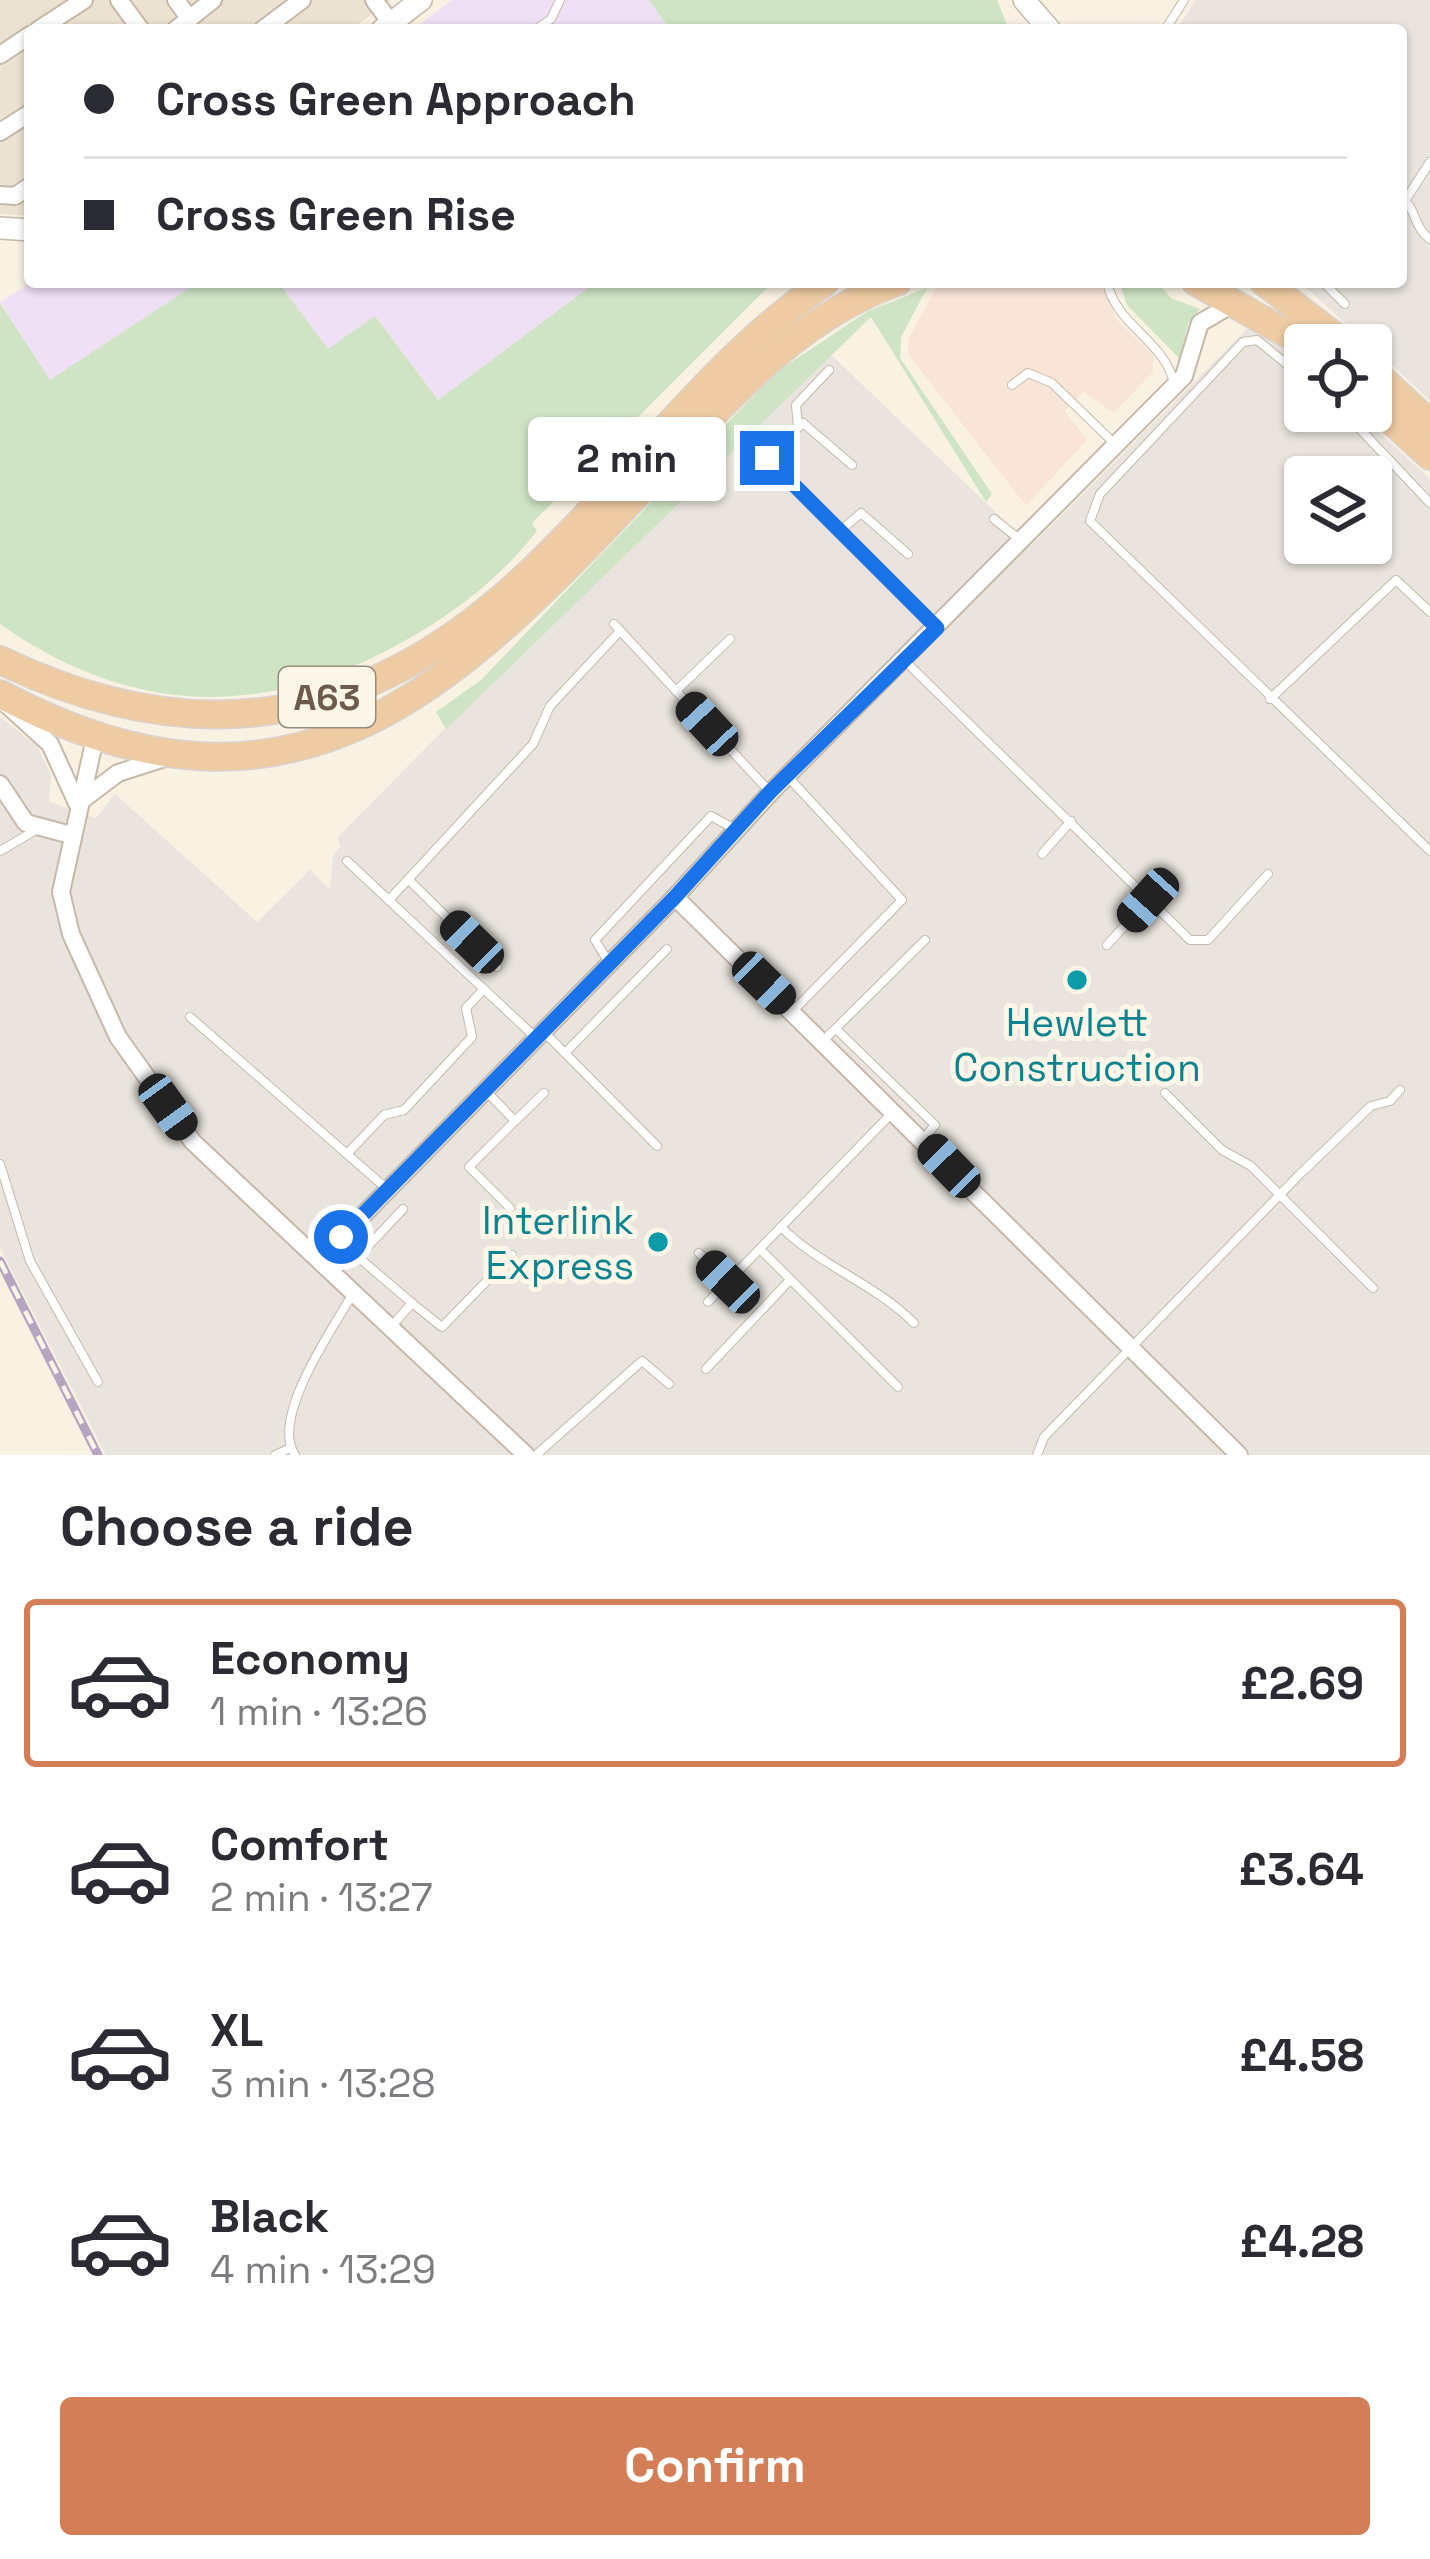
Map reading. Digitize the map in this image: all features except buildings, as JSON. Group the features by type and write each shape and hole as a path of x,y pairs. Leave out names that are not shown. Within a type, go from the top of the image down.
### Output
{"highway":[{"name":"A63","path":"0,660 55,687 115,702 237,718 374,683 453,638 520,582 742,346 817,288"},
{"name":"A63","path":"0,696 95,738 176,755 291,751 365,727 423,694 536,600 781,347 836,309 883,288"},
{"path":"1208,288 1284,331"},
{"path":"1272,288 1319,324"},
{"path":"1392,389 1430,424"},
{"path":"1392,421 1430,456"},
{"path":"55,687 63,702 92,722 95,738"},
{"path":"95,738 115,702"}],"street":[{"path":"47,24 84,0"},
{"path":"118,0 136,24"},
{"path":"176,0 182,24 213,0"},
{"path":"270,24 302,0"},
{"path":"391,24 421,0"},
{"path":"1022,0 1044,24"},
{"path":"319,1260 537,1032 675,897 770,792 1184,376 1200,323 1237,302"},
{"path":"0,696 50,744 77,804"},
{"path":"95,738 77,804 62,892 71,934 118,1037 193,1142 526,1455"},
{"path":"77,804 118,773 176,755"},
{"path":"0,784 20,816 38,830 71,836"},
{"path":"675,897 793,1011 830,1035 923,1139 1239,1455"}],"lane":[{"path":"1407,194 1430,162"},
{"path":"1407,210 1430,239"},
{"path":"1109,288 1113,303 1160,353 1174,385"},
{"path":"1329,288 1345,304"},
{"path":"1284,361 1264,344 1243,341 1126,464 1090,511 1090,520 1430,851"},
{"path":"798,427 796,405 829,370"},
{"path":"1012,385 1028,373 1052,383 1114,443"},
{"path":"767,458 798,427 808,425 852,464"},
{"path":"1363,432 1430,502"},
{"path":"755,446 937,628"},
{"path":"840,531 861,513 908,554"},
{"path":"994,519 1019,538"},
{"path":"1270,700 1396,580 1430,612"},
{"path":"388,900 533,744 550,706 617,628 770,792"},
{"path":"676,691 730,639"},
{"path":"904,660 1190,940 1208,940 1268,874"},
{"path":"787,776 902,900 793,1011"},
{"path":"609,962 595,940 714,814 736,830"},
{"path":"1042,854 1071,821"},
{"path":"0,851 38,830"},
{"path":"347,861 484,989 565,1053 657,1146"},
{"path":"408,879 497,967"},
{"path":"1107,946 1148,900"},
{"path":"923,1139 935,1125 830,1035 925,940"},
{"path":"565,1053 667,949"},
{"path":"347,1154 384,1115 404,1110 472,1037 466,1008 484,989"},
{"path":"190,1017 387,1189"},
{"path":"483,1088 515,1121"},
{"path":"1037,1455 1044,1437 1280,1195 1371,1106 1390,1101 1400,1090"},
{"path":"510,1208 470,1167 544,1093"},
{"path":"1166,1093 1222,1150 1251,1166 1373,1288"},
{"path":"708,1302 895,1110"},
{"path":"0,1164 30,1261 98,1382"},
{"path":"403,1209 358,1257 442,1327 512,1255"},
{"path":"781,1227 804,1250 883,1294 914,1323"},
{"path":"760,1249 898,1387"},
{"path":"699,1253 728,1282"},
{"path":"706,1370 790,1280"},
{"path":"275,1455 293,1451 294,1402 353,1293"},
{"path":"390,1328 412,1304"},
{"path":"536,1455 642,1361 669,1384"}],"shaded area":[{"path":"0,0 391,0 358,24 24,24 24,216 0,214"},
{"path":"452,0 649,0 666,24 420,24"},
{"path":"1196,0 1430,0 1430,400 1392,366 1392,324 1346,324 1307,288 1407,288 1407,24 1180,24"},
{"path":"24,287 190,288 50,381 0,302"},
{"path":"282,288 588,288 438,400 375,316 328,350"},
{"path":"936,288 1103,288 1116,319 1153,355 1153,372 1114,413 1084,392 1065,411 1087,440 1026,506 908,354 909,338"},
{"path":"1250,326 1284,350 1284,432 1379,432 1430,479 1430,1455 106,1455 0,1248 0,717 37,746 51,775 49,802 96,818 115,794 257,922 310,870 330,890 333,855 341,846 337,838 822,346 1031,546"}],"green space":[{"path":"649,0 997,0 1007,24 666,24"},
{"path":"190,288 282,288 328,349 375,316 438,400 588,288 767,288 532,523 537,531 504,568 450,613 338,673 239,696 190,696 94,675 0,624 0,303 50,380"},
{"path":"927,288 901,337 900,358 992,494 986,502 871,317 446,729 436,712 481,680 775,373 868,311"},
{"path":"1121,288 1162,288 1171,298 1200,309 1188,324 1180,359 1127,305"}],"railway":[{"path":"0,1261 98,1455"}],"place":[{"name":"Hewlett Construction","path":"1077,980"},
{"name":"Interlink Express","path":"658,1242"}],"route":[{"path":"341,1237 675,897 770,792 937,628 767,458"}]}
